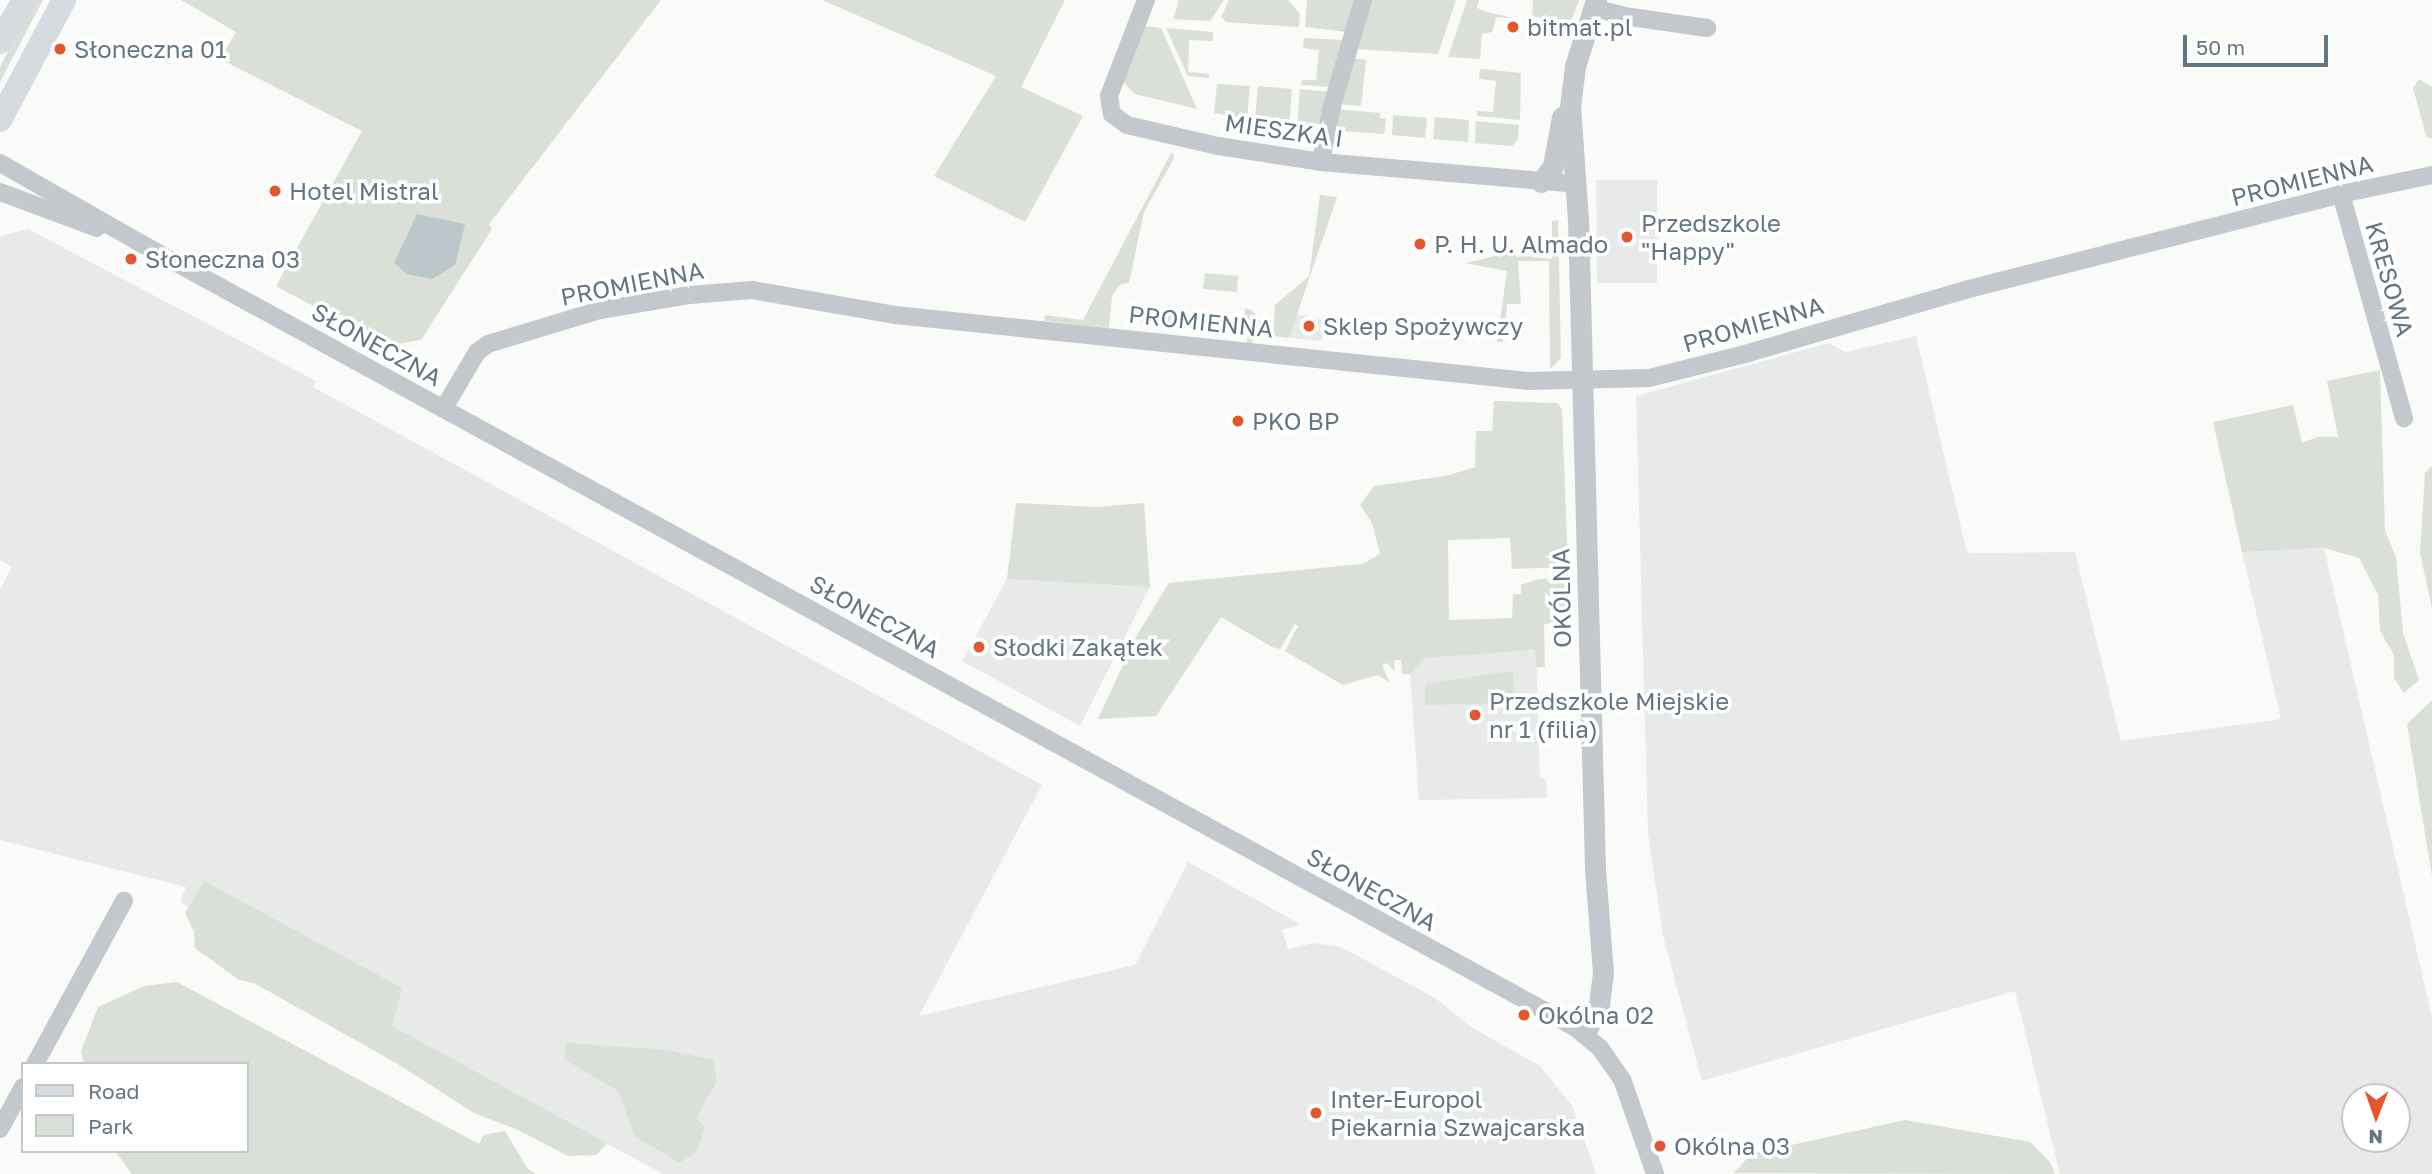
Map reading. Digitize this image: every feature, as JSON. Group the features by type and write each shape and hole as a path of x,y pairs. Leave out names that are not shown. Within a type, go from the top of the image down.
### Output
{"main road":[{"path":"0,42 24,0"},
{"path":"0,120 64,0"}],"street":[{"name":"MIESZKA I","path":"1146,0 1109,96 1110,109 1116,118 1127,125 1182,139 1321,162 1576,184"},
{"path":"1321,162 1332,106 1363,0"},
{"path":"1594,4 1623,16 1707,28"},
{"name":"OKÓLNA","path":"1585,1033 1599,1005 1603,973 1595,868 1576,184 1570,96 1575,66 1594,4"},
{"path":"1541,182 1553,166 1559,125 1570,96"},
{"name":"SŁONECZNA","path":"0,163 140,243 1585,1033"},
{"name":"PROMIENNA","path":"444,408 477,352 488,344 600,310 702,293 752,290 895,315 1528,381 1649,378 1745,354 1965,290 2341,194 2432,174"},
{"name":"SŁONECZNA","path":"0,192 140,243"},
{"name":"KRESOWA","path":"2341,194 2404,418"},
{"path":"36,1062 124,901"},
{"path":"1585,1033 1607,1056 1622,1079 1655,1174"},
{"path":"0,1129 21,1091"}],"shaded area":[{"name":"Przedszkole \"Happy\"","path":"1596,180 1657,180 1657,283 1597,283"},
{"path":"417,214 465,224 455,265 432,279 407,274 394,263"},
{"path":"28,229 316,381 313,387 1042,785 919,1016 1135,965 1188,862 1300,924 1282,930 1288,949 1314,943 1341,947 1435,998 1471,1027 1540,1066 1573,1107 1596,1174 663,1174 391,1026 180,902 186,887 0,840 0,589 12,567 0,560 0,236","holes":["717,1081 697,1119 705,1129 701,1138 634,1136 618,1091"]},
{"name":"Sklep Spożywczy","path":"1297,314 1326,321 1322,341 1289,338"},
{"path":"1916,336 1967,553 2075,552 2121,741 2281,719 2242,552 2324,548 2432,1017 2432,1174 2060,1174 2015,991 1702,1081 1663,936 1648,833 1636,396 1829,343 1845,352"},
{"path":"1007,579 1150,587 1080,726 962,661"},
{"name":"Przedszkole Miejskie nr 1 (filia)","path":"1536,650 1540,777 1546,780 1547,798 1419,800 1410,674 1423,658"}],"green space":[{"path":"34,0 43,0 0,82 0,67"},
{"path":"181,0 661,0 489,224 492,229 421,340 387,346 276,286 362,131 220,59 236,32"},
{"path":"822,0 1065,0 1021,87 1083,116 1025,222 934,176 996,76"},
{"path":"1179,0 1224,0 1210,21 1173,19"},
{"path":"1229,0 1288,0 1300,14 1299,27 1226,22 1221,17"},
{"path":"1307,0 1357,0 1347,32 1305,27"},
{"path":"1369,0 1456,0 1438,54 1356,49"},
{"path":"1467,0 1479,0 1477,8 1487,12 1518,19 1496,17 1492,32 1482,34 1480,59 1448,57"},
{"path":"1533,0 1579,0 1570,24 1532,16"},
{"path":"1145,26 1161,28 1197,109 1135,94 1123,82"},
{"path":"1166,28 1213,32 1213,41 1189,40 1188,72 1209,74 1209,78 1188,76"},
{"path":"1304,38 1344,40 1331,87 1301,85 1302,80 1316,80 1319,50 1303,48"},
{"path":"1350,58 1366,60 1361,106 1338,104"},
{"path":"1480,69 1521,73 1520,120 1477,116 1477,111 1493,112 1496,81 1479,79"},
{"path":"2419,79 2432,87 2432,139 2426,136 2413,88"},
{"path":"1217,84 1250,86 1247,119 1214,113"},
{"path":"1258,86 1292,89 1289,126 1255,120"},
{"path":"1300,89 1331,92 1320,129 1297,127"},
{"path":"1337,109 1380,113 1380,118 1386,119 1384,134 1331,130"},
{"path":"1393,115 1427,118 1425,138 1392,135"},
{"path":"1435,117 1469,120 1468,142 1433,139"},
{"path":"1476,121 1519,125 1518,139 1512,146 1475,143"},
{"path":"1171,153 1174,154 1173,160 1144,212 1129,283 1121,284 1112,295 1109,328 1045,321 1044,315 1083,320"},
{"path":"1320,195 1337,197 1289,338 1273,336 1275,305 1309,276"},
{"path":"1558,220 1561,358 1550,369 1549,261 1518,261 1521,304 1507,304 1503,342 1497,342 1507,271 1465,263 1504,254 1552,259 1552,221"},
{"path":"1205,273 1238,276 1237,292 1203,289"},
{"path":"1245,308 1252,310 1260,321 1260,335 1250,344 1247,344 1248,331 1141,321 1141,312 1243,321"},
{"path":"2380,370 2385,531 2396,557 2403,633 2419,680 2404,693 2394,678 2394,655 2380,631 2378,595 2359,558 2324,548 2242,552 2213,422 2293,405 2302,443 2317,437 2338,437 2327,381"},
{"path":"1494,401 1557,403 1562,409 1568,567 1512,569 1510,538 1448,540 1449,620 1512,618 1513,594 1521,594 1521,585 1539,579 1568,579 1567,622 1544,624 1545,667 1537,667 1538,682 1535,650 1424,658 1410,674 1402,674 1401,660 1394,660 1395,672 1387,663 1382,665 1390,683 1378,675 1343,685 1285,651 1298,626 1295,624 1280,649 1221,617 1156,716 1098,719 1137,635 1169,583 1362,564 1380,554 1372,523 1360,505 1374,486 1446,476 1475,467 1476,431 1492,431"},
{"path":"2432,466 2432,609 2420,553 2425,473"},
{"path":"1016,503 1096,507 1144,503 1150,587 1007,579"},
{"path":"1513,671 1514,703 1425,705 1425,684"},
{"path":"2432,700 2432,876 2407,724"},
{"path":"204,881 402,988 392,1026 607,1143 596,1155 568,1156 520,1131 474,1113 396,1063 254,983 239,980 195,948 194,932 185,913"},
{"path":"177,982 479,1144 484,1135 505,1131 528,1169 536,1174 132,1174 116,1153 248,1153 248,1062 84,1062 81,1051 98,1007 144,986"},
{"path":"567,1043 668,1050 713,1060 717,1081 697,1118 705,1128 696,1152 680,1163 634,1136 618,1091 564,1059"},
{"path":"1905,1120 2030,1142 2050,1162 2055,1174 1734,1173 1751,1154"}],"place":[{"name":"bitmat.pl","path":"1513,27"},
{"name":"Słoneczna 01","path":"60,49"},
{"name":"Hotel Mistral","path":"275,191"},
{"name":"Przedszkole \"Happy\"","path":"1627,237"},
{"name":"P. H. U. Almado","path":"1420,244"},
{"name":"Słoneczna 03","path":"131,259"},
{"name":"Sklep Spożywczy","path":"1309,326"},
{"name":"PKO BP","path":"1238,421"},
{"name":"Słodki Zakątek","path":"979,647"},
{"name":"Przedszkole Miejskie nr 1 (filia)","path":"1475,715"},
{"name":"Okólna 02","path":"1524,1015"},
{"name":"Inter-Europol Piekarnia Szwajcarska","path":"1316,1113"},
{"name":"Okólna 03","path":"1660,1146"}]}
